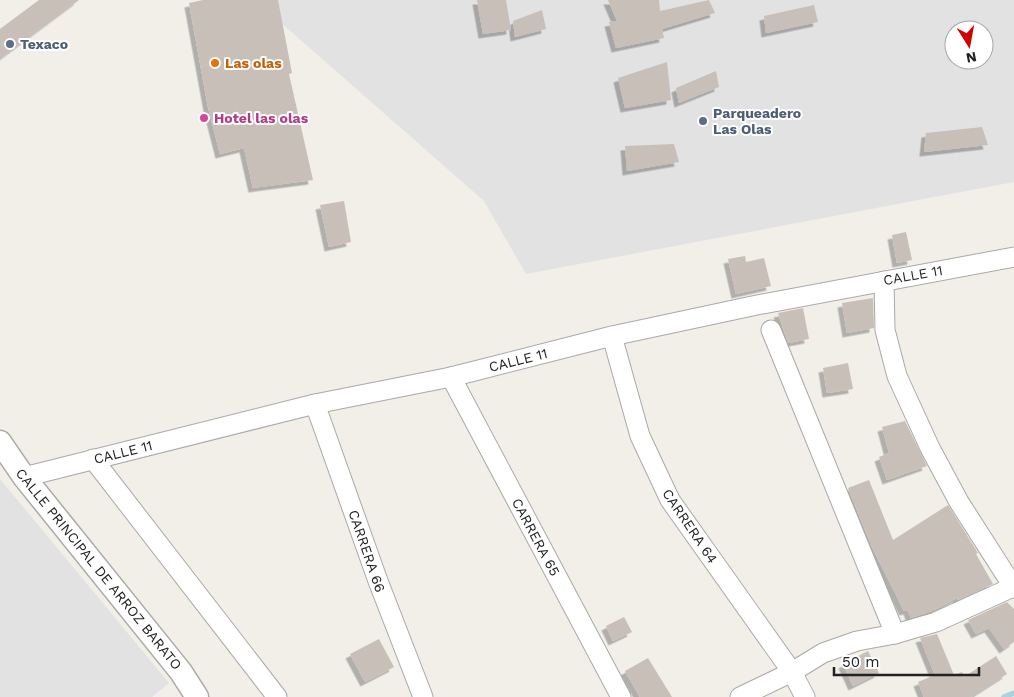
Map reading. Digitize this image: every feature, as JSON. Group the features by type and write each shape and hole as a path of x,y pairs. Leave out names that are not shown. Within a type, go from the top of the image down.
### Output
{"street":[{"name":"CALLE 11","path":"24,477 315,404 451,377 612,336 884,281 1014,258"},
{"path":"740,697 792,672 823,653 857,641 894,634 936,622 1014,588 955,494 930,448 897,376 885,330 884,281"},
{"path":"771,330 894,634"},
{"name":"CARRERA 64","path":"612,336 640,436 670,500 792,672 805,697"},
{"name":"CARRERA 65","path":"451,377 621,697"},
{"name":"CARRERA 66","path":"315,404 378,581 423,697"},
{"name":"CALLE PRINCIPAL DE ARROZ BARATO","path":"0,442 24,477 181,672 197,697"},
{"path":"93,459 277,697"}],"shaded area":[{"name":"Parqueadero Las Olas","path":"255,0 1014,0 1014,182 526,274 484,201"},
{"path":"0,479 169,683 152,697 0,697"}],"building":[{"name":"Texaco","path":"39,0 79,0 0,59 0,29"},
{"path":"203,0 278,0 292,73 289,74 313,180 253,188 244,148 220,154 208,107 189,3"},
{"path":"477,0 506,0 511,30 483,34"},
{"path":"608,0 659,0 660,11 709,0 715,13 662,29 664,38 616,48 609,22 617,21"},
{"path":"814,5 818,22 766,33 764,16"},
{"path":"542,10 546,29 515,37 513,21"},
{"path":"667,62 671,100 625,108 618,78"},
{"path":"716,71 719,87 679,103 676,88"},
{"path":"982,127 988,145 924,152 926,133"},
{"path":"674,144 679,162 627,171 625,146"},
{"path":"344,201 351,242 329,247 320,205"},
{"path":"906,232 912,260 897,263 892,235"},
{"path":"745,256 746,262 764,258 771,286 736,294 728,259"},
{"path":"873,298 874,328 847,333 842,303"},
{"path":"803,308 809,339 788,343 778,313"},
{"path":"848,363 853,389 827,393 823,368"},
{"path":"905,421 927,466 887,480 879,457 889,453 882,427"},
{"path":"869,480 893,540 948,505 978,553 976,554 993,584 958,600 957,598 932,611 911,618 908,610 904,611 872,547 848,488"},
{"path":"1007,602 1014,609 1014,642 1004,649 989,628 976,634 968,620"},
{"path":"624,617 632,632 613,641 606,626"},
{"path":"937,634 954,675 962,672 964,677 996,656 1007,674 971,697 924,697 918,682 935,675 920,638"},
{"path":"379,639 394,667 365,682 350,654"},
{"path":"868,651 879,673 853,686 843,664"},
{"path":"648,658 672,697 640,697 625,671"}],"waterway":[{"path":"1004,697 1014,693"}],"place":[{"name":"Texaco","path":"10,44"},
{"name":"Las olas","path":"215,63"},
{"name":"Hotel las olas","path":"204,118"},
{"name":"Parqueadero Las Olas","path":"703,121"}]}
